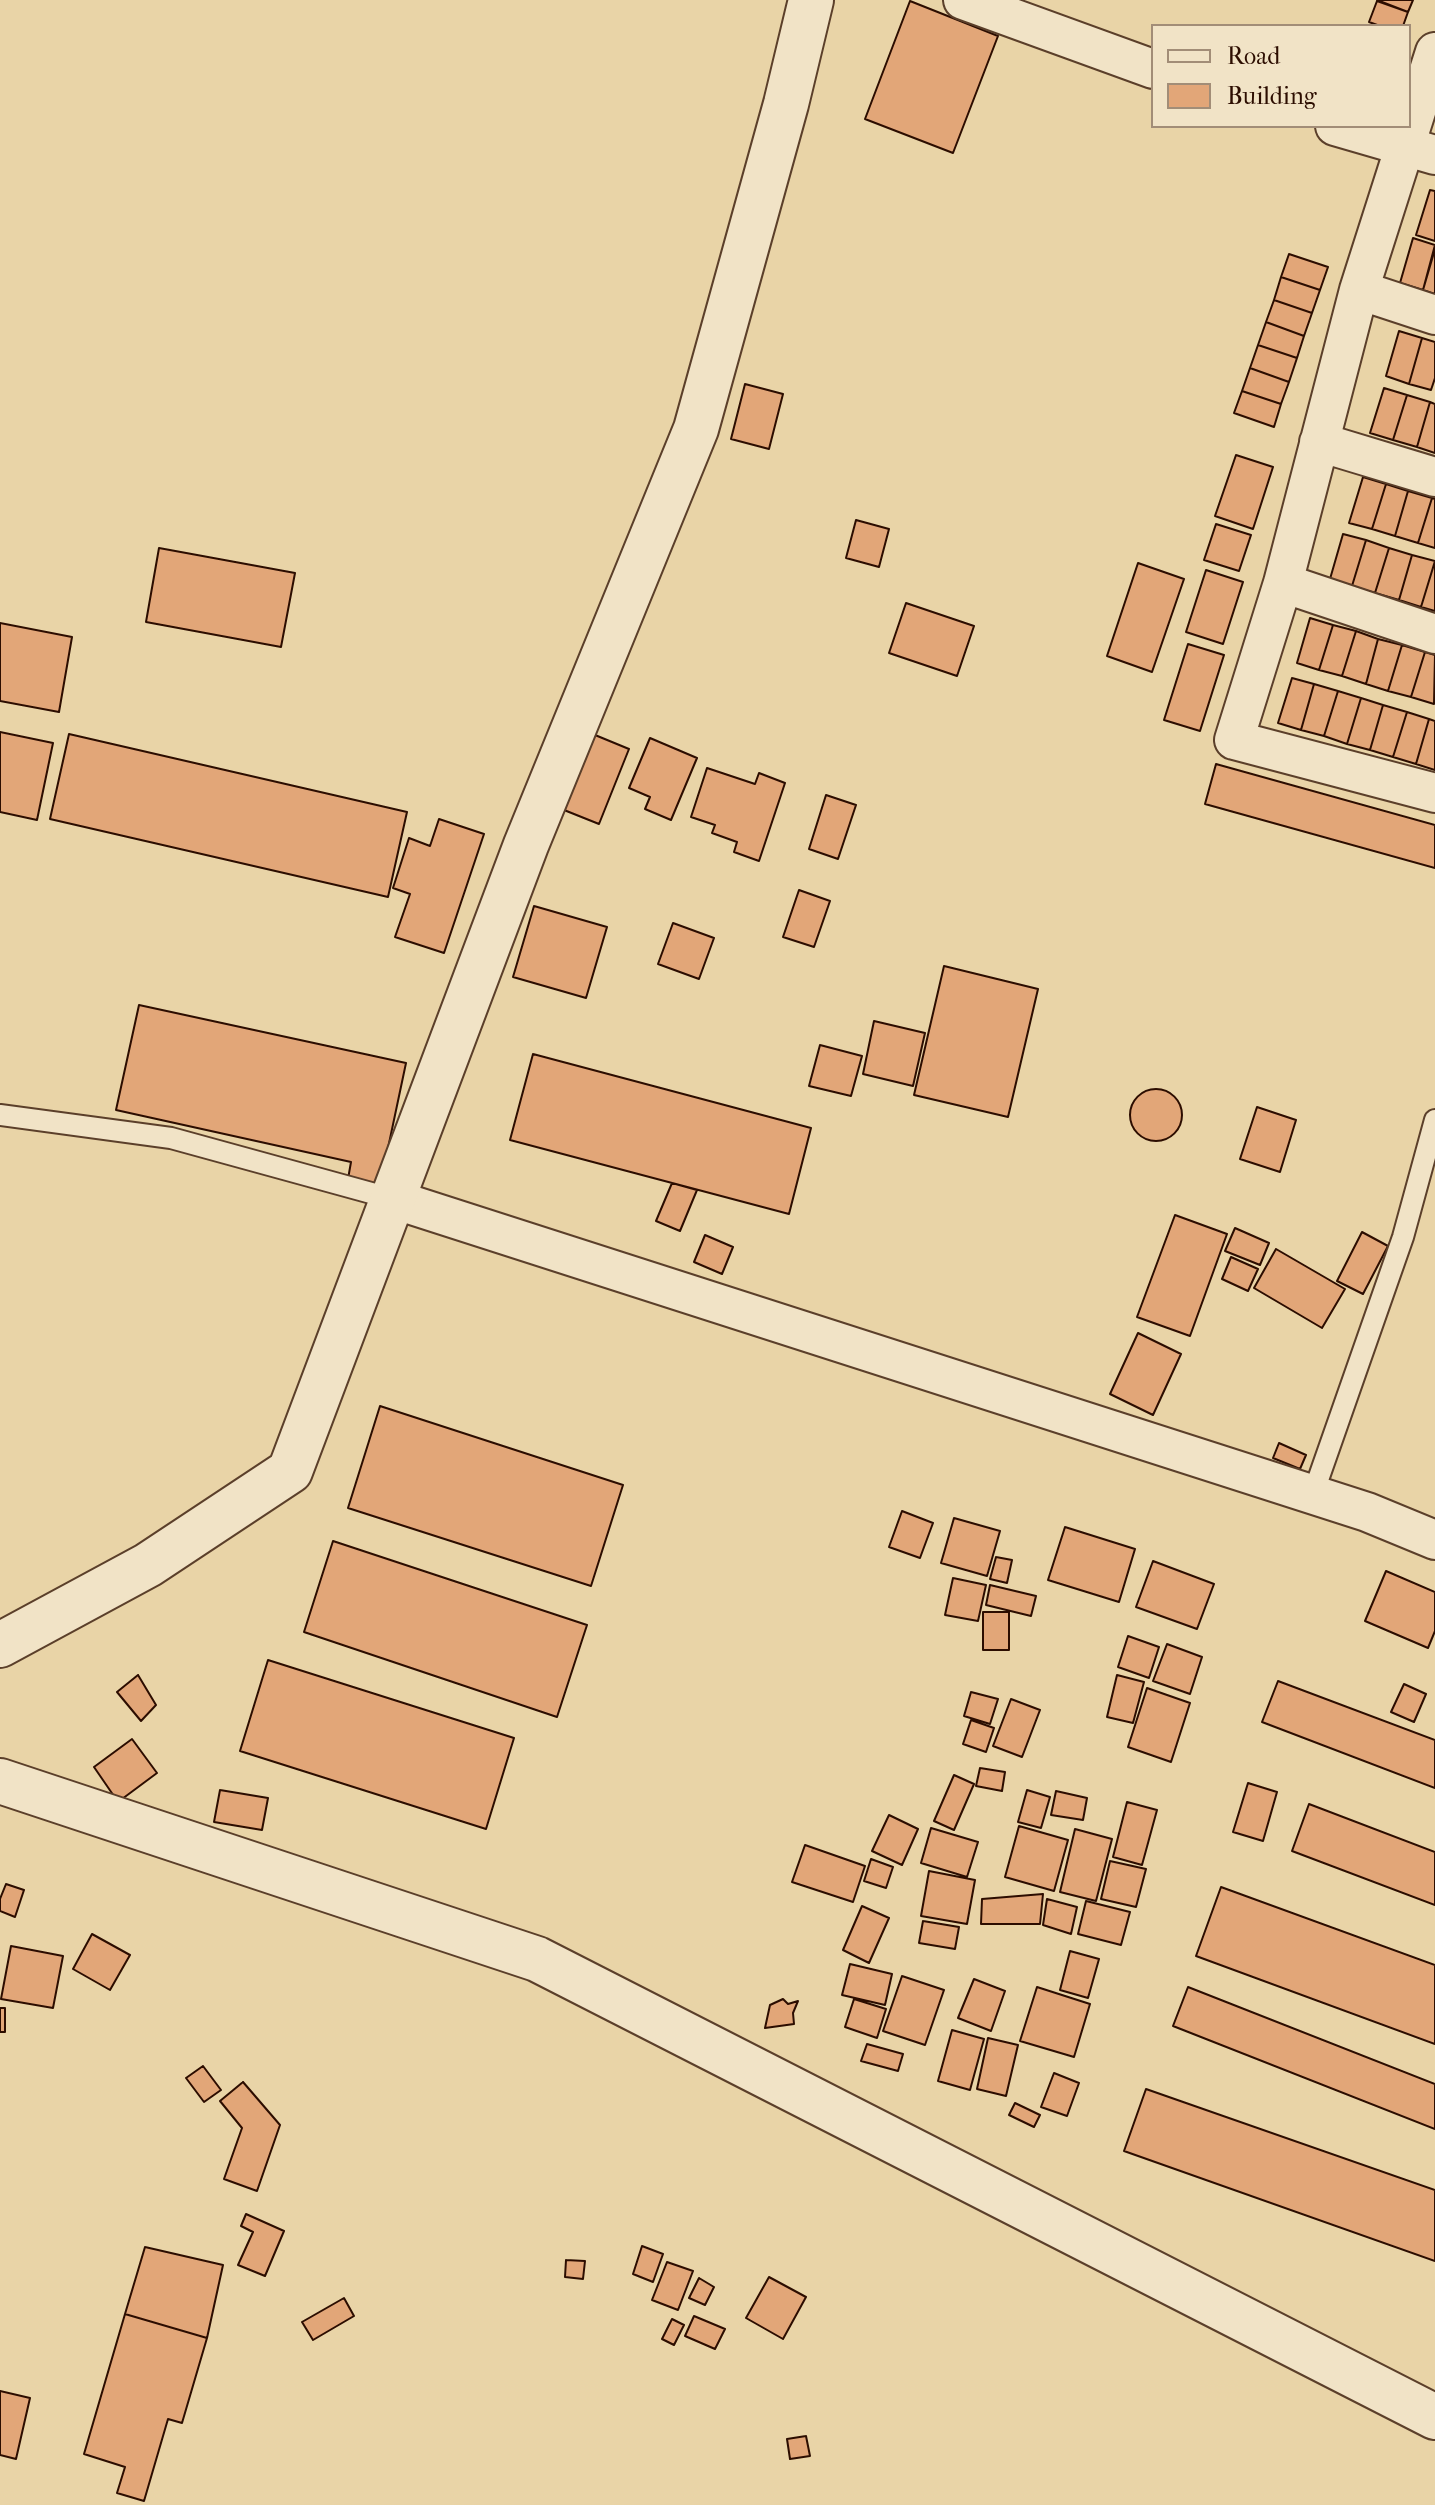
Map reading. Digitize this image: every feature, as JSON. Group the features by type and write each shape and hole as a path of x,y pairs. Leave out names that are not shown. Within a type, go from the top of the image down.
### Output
{"street":[{"path":"0,1645 148,1565 290,1471 526,845 696,429 786,104 811,0"},
{"path":"963,0 1151,68"},
{"path":"1435,52 1420,151 1359,290 1283,583 1234,740 1435,793"},
{"path":"1342,128 1420,151"},
{"path":"1359,290 1435,315"},
{"path":"1319,442 1435,477"},
{"path":"1283,583 1435,634"},
{"path":"393,1199 1313,1494 1435,1540"},
{"path":"0,1781 537,1959 1435,2417"}],"lane":[{"path":"0,1115 171,1138 393,1199"},
{"path":"1313,1494 1403,1237 1435,1120"}],"building":[{"path":"1377,0 1413,0 1408,12"},
{"path":"910,1 998,36 953,153 865,119"},
{"path":"1377,1 1408,12 1404,24 1369,22"},
{"path":"1430,190 1435,191 1435,241 1416,235"},
{"path":"1413,238 1435,245 1423,290 1400,283"},
{"path":"1435,249 1435,294 1423,290"},
{"path":"1289,254 1328,267 1320,290 1281,277"},
{"path":"1281,277 1320,290 1312,313 1274,300"},
{"path":"1274,300 1312,313 1304,336 1266,322"},
{"path":"1266,322 1304,336 1297,358 1258,345"},
{"path":"1399,331 1422,338 1409,384 1386,376"},
{"path":"1422,338 1435,342 1435,378 1431,390 1409,384"},
{"path":"1258,345 1297,358 1289,382 1250,368"},
{"path":"1250,368 1289,382 1281,404 1242,391"},
{"path":"745,384 783,394 769,449 731,439"},
{"path":"1384,388 1407,395 1393,440 1370,433"},
{"path":"1242,391 1281,404 1274,427 1234,413"},
{"path":"1407,395 1430,402 1417,447 1393,440"},
{"path":"1430,402 1435,404 1435,453 1417,447"},
{"path":"1236,455 1273,467 1253,529 1215,516"},
{"path":"1363,477 1386,484 1372,529 1349,523"},
{"path":"1386,484 1408,491 1395,536 1372,529"},
{"path":"1408,491 1432,498 1418,543 1395,536"},
{"path":"1432,498 1435,499 1435,548 1418,543"},
{"path":"856,520 889,529 879,567 846,558"},
{"path":"1216,524 1251,535 1239,571 1204,560"},
{"path":"1343,534 1366,540 1352,586 1330,579"},
{"path":"1366,540 1389,548 1375,593 1352,586"},
{"path":"159,548 295,573 281,647 146,622"},
{"path":"1389,548 1412,555 1399,600 1375,593"},
{"path":"1412,555 1435,561 1421,607 1399,600"},
{"path":"1435,561 1435,611 1421,607"},
{"path":"1138,563 1184,579 1152,672 1107,656"},
{"path":"1206,570 1243,582 1223,644 1186,632"},
{"path":"906,603 974,626 957,676 889,653"},
{"path":"1310,618 1333,625 1319,670 1297,663"},
{"path":"0,623 72,637 59,712 0,701"},
{"path":"1333,625 1356,631 1342,676 1319,670"},
{"path":"1356,631 1378,639 1366,684 1342,676"},
{"path":"1378,639 1402,645 1388,691 1366,684"},
{"path":"1188,644 1224,655 1200,731 1164,720"},
{"path":"1402,645 1425,652 1411,697 1388,691"},
{"path":"1425,652 1435,655 1434,704 1411,697"},
{"path":"1292,678 1314,684 1301,730 1278,723"},
{"path":"1314,684 1338,691 1324,736 1301,730"},
{"path":"1338,691 1361,698 1347,744 1324,736"},
{"path":"1361,698 1383,705 1370,750 1347,744"},
{"path":"1383,705 1407,712 1393,757 1370,750"},
{"path":"1407,712 1429,719 1416,764 1393,757"},
{"path":"1429,719 1435,721 1435,770 1416,764"},
{"path":"0,732 53,743 37,820 0,812"},
{"path":"69,734 407,812 388,897 50,819"},
{"path":"595,735 629,749 599,824 564,810"},
{"path":"650,738 697,758 671,820 645,809 650,797 629,788"},
{"path":"1216,764 1435,825 1435,868 1205,804"},
{"path":"707,768 755,784 759,773 785,783 759,861 734,852 737,842 712,833 715,825 691,817"},
{"path":"826,795 856,805 838,859 809,849"},
{"path":"439,819 484,834 444,953 395,937 410,894 393,888 409,838 430,846"},
{"path":"799,890 830,901 814,947 783,937"},
{"path":"534,906 607,927 586,998 513,977"},
{"path":"673,923 714,938 699,979 658,964"},
{"path":"944,966 1038,989 1008,1117 914,1095"},
{"path":"139,1005 406,1063 380,1186 348,1179 351,1162 116,1110"},
{"path":"874,1021 925,1033 913,1086 863,1074"},
{"path":"820,1045 862,1056 851,1096 809,1086"},
{"path":"533,1054 811,1128 789,1214 510,1140"},
{"path":"1156,1089 1174,1097 1182,1115 1174,1133 1156,1141 1138,1133 1130,1115 1138,1097"},
{"path":"1257,1107 1296,1120 1280,1172 1240,1159"},
{"path":"672,1183 697,1190 680,1231 656,1221"},
{"path":"1175,1215 1227,1234 1190,1336 1137,1317"},
{"path":"1235,1228 1269,1243 1260,1265 1225,1251"},
{"path":"1362,1232 1388,1246 1363,1294 1337,1281"},
{"path":"705,1235 733,1247 722,1274 694,1262"},
{"path":"1276,1249 1345,1289 1322,1328 1254,1288"},
{"path":"1231,1257 1258,1269 1248,1291 1222,1279"},
{"path":"1138,1333 1181,1354 1153,1415 1110,1394"},
{"path":"380,1406 623,1485 591,1586 348,1508"},
{"path":"1279,1443 1306,1455 1300,1469 1273,1458"},
{"path":"902,1511 933,1523 920,1558 889,1547"},
{"path":"954,1518 1000,1531 987,1576 941,1563"},
{"path":"1065,1527 1135,1549 1119,1602 1048,1580"},
{"path":"333,1541 587,1625 557,1717 304,1632"},
{"path":"996,1557 1012,1560 1007,1583 990,1579"},
{"path":"1153,1561 1214,1584 1197,1629 1136,1607"},
{"path":"1386,1571 1435,1592 1435,1631 1428,1648 1365,1621"},
{"path":"953,1578 986,1585 978,1621 945,1615"},
{"path":"990,1585 1036,1596 1031,1616 986,1605"},
{"path":"983,1612 1009,1612 1009,1650 983,1650"},
{"path":"1128,1636 1159,1647 1149,1678 1118,1667"},
{"path":"1167,1644 1202,1657 1190,1694 1153,1681"},
{"path":"268,1660 514,1738 486,1829 240,1751"},
{"path":"138,1675 156,1705 141,1721 117,1692"},
{"path":"1117,1675 1144,1682 1133,1723 1107,1717"},
{"path":"1278,1681 1435,1740 1435,1788 1262,1722"},
{"path":"1404,1684 1426,1694 1414,1722 1391,1712"},
{"path":"1147,1688 1190,1703 1171,1762 1128,1747"},
{"path":"971,1692 998,1699 990,1724 964,1716"},
{"path":"1011,1699 1040,1710 1022,1757 993,1746"},
{"path":"971,1720 994,1728 986,1752 963,1744"},
{"path":"132,1739 157,1773 118,1802 94,1767"},
{"path":"980,1768 1005,1772 1002,1791 976,1786"},
{"path":"954,1775 974,1784 954,1830 934,1821"},
{"path":"1248,1783 1277,1792 1263,1841 1233,1832"},
{"path":"220,1790 268,1798 262,1830 214,1822"},
{"path":"1027,1790 1050,1797 1041,1828 1018,1822"},
{"path":"1056,1791 1087,1798 1083,1820 1051,1815"},
{"path":"1127,1802 1157,1810 1142,1865 1113,1857"},
{"path":"1309,1804 1435,1852 1435,1905 1292,1851"},
{"path":"889,1815 918,1829 902,1865 872,1851"},
{"path":"1019,1826 1068,1840 1054,1891 1005,1877"},
{"path":"931,1828 978,1842 967,1877 921,1863"},
{"path":"1075,1829 1112,1839 1096,1901 1060,1892"},
{"path":"805,1845 865,1866 853,1902 792,1882"},
{"path":"871,1859 893,1867 886,1888 864,1881"},
{"path":"1110,1861 1146,1869 1136,1907 1101,1899"},
{"path":"929,1871 975,1880 967,1924 921,1916"},
{"path":"6,1884 24,1890 15,1917 0,1911 0,1899"},
{"path":"1221,1887 1435,1965 1435,2044 1196,1956"},
{"path":"1043,1894 1040,1924 981,1924 982,1899"},
{"path":"1047,1899 1077,1907 1071,1934 1043,1925"},
{"path":"1086,1901 1130,1912 1121,1945 1078,1934"},
{"path":"862,1906 889,1918 869,1963 843,1950"},
{"path":"923,1921 959,1927 955,1949 919,1943"},
{"path":"92,1934 130,1955 110,1990 73,1969"},
{"path":"11,1946 63,1956 53,2008 1,1999"},
{"path":"1070,1951 1099,1959 1088,1998 1060,1990"},
{"path":"850,1964 892,1974 885,2005 842,1995"},
{"path":"902,1976 944,1990 925,2045 883,2031"},
{"path":"974,1979 1005,1991 991,2031 958,2018"},
{"path":"1037,1987 1090,2004 1074,2057 1020,2041"},
{"path":"1188,1987 1435,2084 1435,2129 1173,2026"},
{"path":"783,1999 788,2004 798,2001 793,2013 794,2024 765,2028 770,2005"},
{"path":"854,1999 886,2009 877,2038 845,2027"},
{"path":"0,2008 5,2008 5,2032 0,2032"},
{"path":"952,2030 984,2039 970,2090 938,2081"},
{"path":"988,2038 1018,2045 1006,2096 977,2089"},
{"path":"867,2044 903,2054 898,2071 861,2061"},
{"path":"203,2066 221,2090 204,2102 186,2078"},
{"path":"1054,2073 1079,2083 1067,2116 1041,2107"},
{"path":"243,2082 280,2125 257,2191 224,2179 242,2128 220,2101"},
{"path":"1146,2089 1435,2190 1435,2261 1124,2151"},
{"path":"1015,2103 1040,2115 1034,2127 1009,2115"},
{"path":"246,2214 284,2231 265,2276 238,2265 253,2232 241,2226"},
{"path":"642,2246 663,2254 653,2282 633,2274"},
{"path":"145,2247 223,2265 207,2338 125,2314"},
{"path":"566,2260 585,2261 583,2279 565,2277"},
{"path":"667,2262 693,2271 678,2310 652,2300"},
{"path":"769,2277 806,2297 783,2339 746,2318"},
{"path":"699,2278 714,2287 705,2305 689,2298"},
{"path":"344,2298 354,2316 313,2340 302,2322"},
{"path":"125,2314 207,2338 182,2423 168,2419 144,2501 117,2493 125,2467 84,2454"},
{"path":"694,2316 725,2329 715,2349 685,2336"},
{"path":"672,2319 684,2325 674,2345 662,2339"},
{"path":"0,2391 30,2398 16,2459 0,2455"},
{"path":"806,2436 810,2456 790,2459 787,2439"}]}
